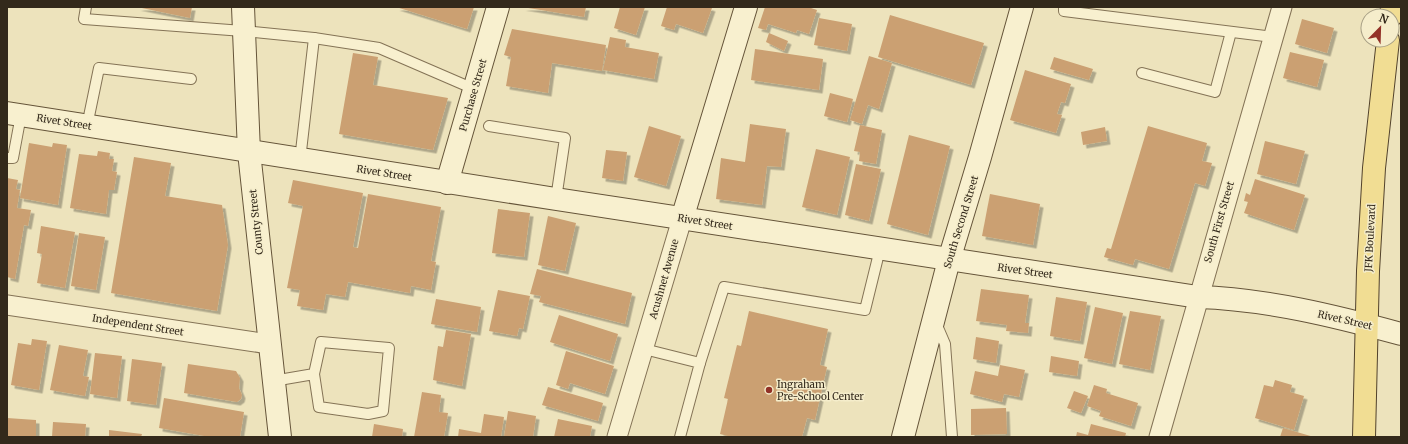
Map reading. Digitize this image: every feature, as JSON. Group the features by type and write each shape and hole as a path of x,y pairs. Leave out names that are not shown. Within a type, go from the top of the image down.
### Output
{"main road":[{"name":"JFK Boulevard","path":"1364,437 1366,324 1374,168 1387,48"}],"street":[{"name":"County Street","path":"243,7 249,152 280,437"},
{"name":"Purchase Street","path":"447,182 498,7"},
{"name":"Acushnet Avenue","path":"617,437 746,7"},
{"name":"South Second Street","path":"903,437 949,260 980,157 1022,7"},
{"name":"South First Street","path":"1159,437 1282,7"},
{"name":"Rivet Street","path":"14,114 300,160 949,260 1198,297 1224,298 1322,314 1401,334"},
{"name":"Independent Street","path":"7,305 269,344"}],"lane":[{"path":"86,7 84,19 243,31 314,38 379,48 474,88"},
{"path":"1064,7 1064,11 1273,37"},
{"path":"1142,73 1215,92 1231,32"},
{"path":"300,160 314,38"},
{"path":"87,126 99,68 191,79"},
{"path":"7,158 12,158 14,114"},
{"path":"490,126 565,138 556,199"},
{"path":"680,437 700,363 724,287 865,310 880,249"},
{"path":"934,317 945,344 952,437"},
{"path":"321,342 389,348 383,411 368,414 319,407 314,374 321,342"},
{"path":"644,349 700,363"},
{"path":"274,381 314,374"}],"building":[{"path":"137,7 192,7 190,18"},
{"path":"396,7 474,7 467,29"},
{"path":"522,7 586,7 584,17"},
{"path":"620,7 645,7 636,35 614,28"},
{"path":"667,7 712,8 703,33 676,24 674,30 661,26"},
{"path":"765,7 808,7 817,10 809,34 797,30 796,33 768,24 766,30 758,28"},
{"path":"890,15 984,43 971,85 878,57"},
{"path":"819,18 852,24 847,51 814,45"},
{"path":"1302,19 1334,28 1327,53 1295,44"},
{"path":"512,29 606,45 602,71 552,63 548,93 506,86 511,57 504,55"},
{"path":"769,33 788,41 784,51 766,42"},
{"path":"610,37 626,40 625,47 659,53 654,79 603,70"},
{"path":"755,49 823,59 819,90 751,80"},
{"path":"1290,52 1324,60 1317,87 1283,78"},
{"path":"353,53 378,57 373,85 448,98 433,150 339,134"},
{"path":"869,56 892,63 879,109 868,105 862,124 850,120"},
{"path":"1054,57 1093,69 1089,80 1050,69"},
{"path":"1025,70 1071,84 1065,103 1061,102 1057,114 1062,115 1056,133 1010,120"},
{"path":"830,93 853,99 847,122 824,116"},
{"path":"750,124 786,129 781,167 767,166 762,205 716,199 721,158 745,162"},
{"path":"860,125 882,130 876,164 859,161 860,152 854,151"},
{"path":"649,126 681,136 666,186 634,177"},
{"path":"1148,126 1207,143 1202,161 1212,163 1205,186 1195,183 1169,269 1135,259 1133,265 1104,257 1107,248 1111,249"},
{"path":"1105,127 1107,141 1083,145 1081,132"},
{"path":"909,135 950,146 928,235 887,224"},
{"path":"1265,141 1305,151 1296,184 1257,174"},
{"path":"29,143 52,147 53,143 67,145 58,205 20,198"},
{"path":"816,149 850,157 837,215 802,207"},
{"path":"606,150 627,152 623,181 602,178"},
{"path":"98,151 110,153 109,159 114,159 112,171 117,172 114,190 109,190 106,214 70,208 79,154 97,156"},
{"path":"134,157 171,163 165,196 222,205 228,245 217,311 111,293"},
{"path":"856,164 881,169 869,221 845,215"},
{"path":"7,178 18,180 16,189 20,190 17,208 31,210 28,226 24,225 15,279 7,277"},
{"path":"1255,179 1305,195 1294,230 1244,213 1248,202 1244,201 1246,193 1250,195"},
{"path":"293,180 363,193 353,247 358,248 368,194 441,207 431,261 436,262 431,290 411,286 410,293 348,282 345,297 326,294 323,310 297,306 300,290 287,288 303,206 288,203"},
{"path":"990,194 1040,204 1033,245 982,236"},
{"path":"498,209 530,213 524,257 492,253"},
{"path":"548,216 576,223 565,271 538,265"},
{"path":"41,226 75,232 65,288 37,283 42,254 37,253"},
{"path":"79,233 105,237 96,290 71,286"},
{"path":"537,269 632,293 625,324 539,302 541,296 530,294"},
{"path":"981,289 1029,295 1025,323 1029,323 1028,333 1006,331 1007,325 976,321"},
{"path":"498,290 530,296 523,329 519,328 517,336 489,331"},
{"path":"1056,297 1087,302 1080,341 1050,336"},
{"path":"436,299 481,307 477,332 431,324"},
{"path":"1095,307 1123,313 1112,364 1084,358"},
{"path":"749,311 828,329 820,365 827,367 815,420 807,418 802,437 732,437 720,434 728,399 724,398 737,345 741,346"},
{"path":"1130,311 1161,316 1150,370 1119,364"},
{"path":"559,315 618,334 610,361 550,342"},
{"path":"446,330 471,334 462,386 433,380 438,346 443,347"},
{"path":"976,337 999,341 996,363 973,359"},
{"path":"32,339 47,341 39,390 11,385 18,343 31,345"},
{"path":"59,345 88,350 83,376 89,377 85,396 50,390"},
{"path":"566,351 614,366 605,394 570,383 568,389 556,385"},
{"path":"95,353 122,356 117,398 90,394"},
{"path":"1051,356 1079,361 1077,376 1049,372"},
{"path":"132,359 162,363 156,405 127,401"},
{"path":"188,364 236,371 240,378 239,388 242,395 241,399 237,402 184,393"},
{"path":"1000,365 1025,370 1019,397 1004,394 1002,402 970,394 975,371 998,376"},
{"path":"1275,380 1292,385 1290,392 1304,396 1294,430 1255,418 1264,385 1273,387"},
{"path":"1094,385 1107,389 1106,393 1138,403 1131,426 1099,416 1101,411 1087,406"},
{"path":"548,387 603,403 598,421 542,405"},
{"path":"1074,391 1088,396 1081,413 1067,408"},
{"path":"422,392 441,395 439,412 448,413 444,437 414,437"},
{"path":"164,398 244,412 240,437 210,437 159,428"},
{"path":"1006,408 1007,434 971,435 971,409"},
{"path":"508,411 536,416 533,437 504,437"},
{"path":"484,414 504,417 501,437 458,437 459,429 481,433"},
{"path":"7,418 36,420 36,437 7,437"},
{"path":"558,419 592,426 590,437 554,437"},
{"path":"53,422 86,424 85,437 52,437"},
{"path":"374,424 403,429 402,437 372,437"},
{"path":"1091,424 1126,433 1125,437 1076,437 1077,432 1088,435"},
{"path":"1283,428 1314,437 1280,437"},
{"path":"109,430 142,434 141,437 109,437"}],"place":[{"name":"Ingraham Pre-School Center","path":"769,390"}]}
